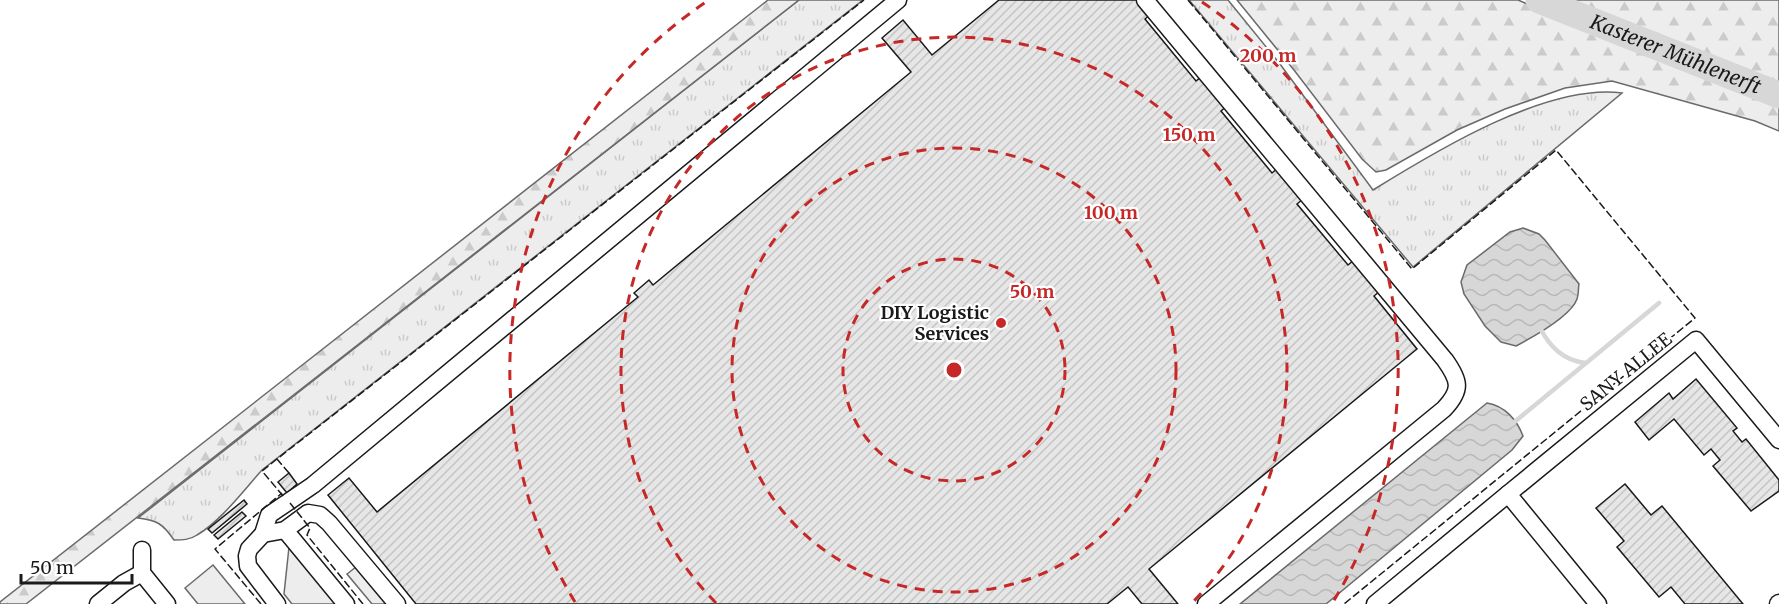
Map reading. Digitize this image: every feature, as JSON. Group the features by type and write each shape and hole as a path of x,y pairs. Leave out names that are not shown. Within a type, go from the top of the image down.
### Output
{"street":[{"path":"278,604 252,572 247,561 249,549 263,534 269,515 313,485 898,0"},
{"path":"1146,0 1444,360 1454,373 1457,384 1452,400 1444,409 1206,604"},
{"name":"SANY ALLEE","path":"1375,604 1696,340 1779,440"},
{"path":"313,485 310,503 316,513 329,523 397,604"},
{"path":"1508,494 1598,604"},
{"path":"263,534 285,530 304,515 316,513"},
{"path":"285,530 346,604"},
{"path":"142,550 142,573 167,604"},
{"path":"98,604 124,582 142,573"}],"green space":[{"path":"768,0 799,0 26,604 0,604 0,602"},
{"path":"799,0 863,0 262,470 206,529 192,538 174,540 159,524 138,518"},
{"path":"1189,0 1228,0 1280,64 1373,190 1460,140 1527,109 1560,98 1592,93 1622,93 1413,267"},
{"path":"1237,0 1518,0 1637,50 1779,100 1779,131 1755,121 1612,81 1565,88 1505,109 1457,130 1386,170 1376,172 1362,159"},
{"path":"1551,0 1779,0 1779,91"}],"shaded area":[{"path":"289,547 336,604 292,604 284,594"},
{"path":"213,565 245,604 198,604 185,588"},
{"path":"356,567 387,604 372,604 347,574"}],"water":[{"path":"1523,228 1539,234 1545,240 1579,284 1577,299 1567,312 1551,326 1516,346 1501,342 1485,326 1464,294 1461,282 1467,265 1510,232"},
{"path":"1487,403 1505,411 1514,419 1520,430 1523,436 1512,450 1326,604 1240,604"}],"building":[{"name":"DIY Logistic Services","path":"999,0 1139,0 1151,14 1145,19 1196,81 1202,76 1227,106 1221,111 1272,173 1278,168 1303,199 1297,204 1348,265 1354,260 1380,291 1374,296 1417,349 1149,569 1178,604 1142,604 1128,587 1107,604 416,604 328,495 349,478 377,512 638,297 634,293 649,280 653,285 911,72 882,38 903,20 932,55"},
{"path":"1696,379 1737,428 1733,431 1742,442 1746,439 1779,480 1779,491 1751,511 1713,466 1720,460 1711,449 1704,455 1674,419 1649,440 1635,422 1669,393 1673,399"},
{"path":"289,473 297,484 287,493 278,482"},
{"path":"1625,484 1651,515 1662,506 1743,604 1685,604 1671,587 1659,597 1617,547 1624,541 1596,508"},
{"path":"244,500 247,504 212,533 208,529"},
{"path":"242,512 246,516 218,539 214,535"}],"waterway":[{"name":"Kasterer Mühlenerft","path":"1539,0 1779,95"},
{"path":"1512,424 1659,303"},
{"path":"1540,328 1558,352 1570,359 1585,363"}],"fence":[{"path":"289,473 277,459 864,0"},
{"path":"1188,0 1412,269 1556,150 1695,318 1344,604"},
{"path":"277,459 262,471 284,497"},
{"path":"261,604 215,549 282,493"},
{"path":"290,503 310,528 307,535 363,604"}],"place":[{"name":"DIY Logistic Services","path":"1001,323"}]}
